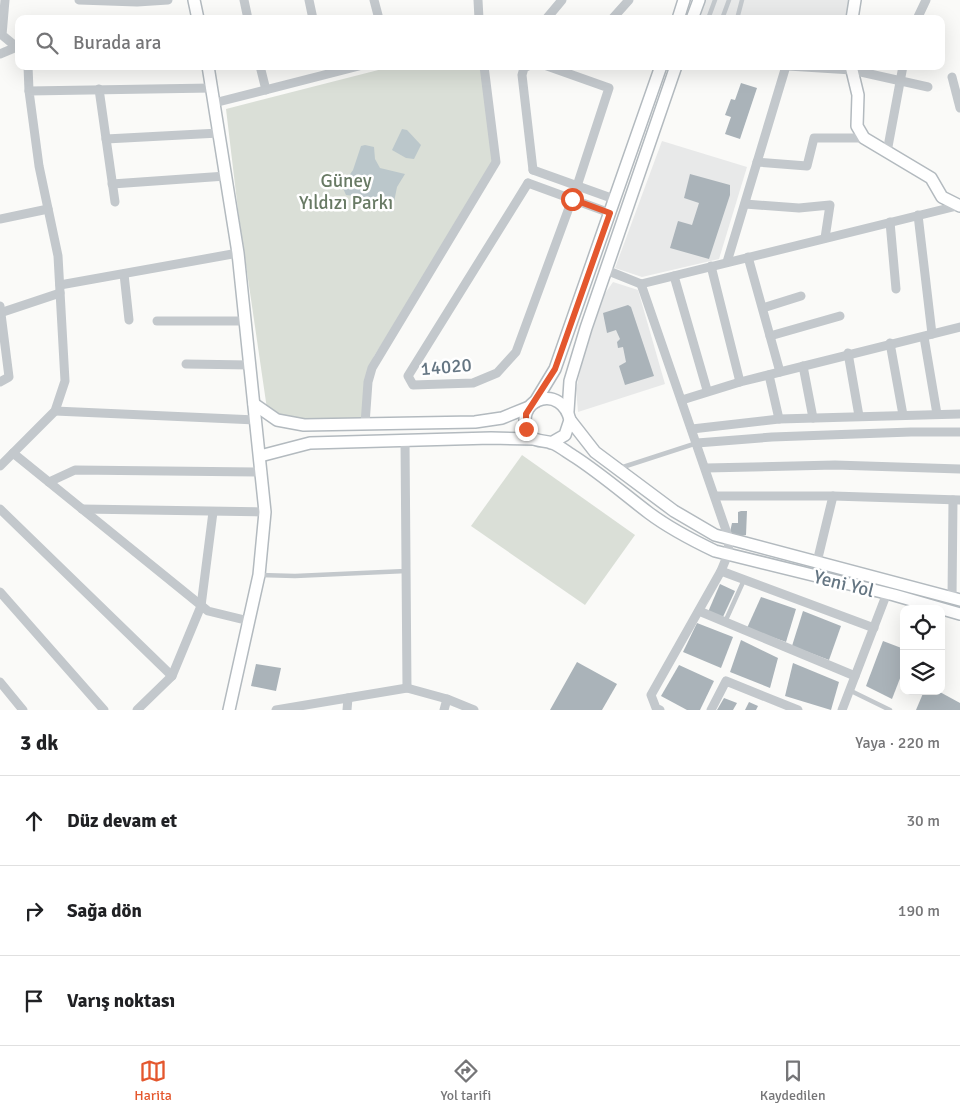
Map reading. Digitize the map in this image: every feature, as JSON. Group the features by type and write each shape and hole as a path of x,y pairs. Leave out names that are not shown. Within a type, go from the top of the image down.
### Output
{"main road":[{"path":"194,0 197,15"},
{"path":"679,15 684,0"},
{"path":"693,15 699,0"},
{"path":"853,15 855,0"},
{"path":"209,70 238,253 266,512 259,575 229,710"},
{"path":"535,440 526,429 524,422 532,404 555,369 660,70"},
{"path":"260,456 310,443 516,438 552,443 565,435 569,416 570,381 675,70"},
{"path":"852,70 858,94 857,126 864,138 931,178 942,197 959,206"},
{"path":"254,404 277,420 304,425 474,422 502,418 550,398 557,400 595,452 674,511 716,535 956,599"},
{"name":"Yeni Yol","path":"552,443 591,467 650,514 715,552 887,593 960,614"}],"street":[{"path":"5,0 2,35 15,46"},
{"path":"79,0 136,2 168,0"},
{"path":"244,0 247,15"},
{"path":"309,0 312,15"},
{"path":"374,0 378,15"},
{"path":"478,0 479,15"},
{"path":"549,15 562,0"},
{"path":"616,15 629,0"},
{"path":"919,15 926,0"},
{"path":"0,54 15,49"},
{"path":"0,466 55,411 65,381 58,256 39,166 29,91 28,70"},
{"path":"261,70 266,90"},
{"path":"214,103 266,90 325,70"},
{"path":"365,424 368,382 372,368 496,162 484,70"},
{"path":"523,70 522,75 533,170 528,176 528,183 610,213"},
{"path":"558,70 609,88 578,186 572,199"},
{"path":"727,262 786,70"},
{"path":"860,70 928,87"},
{"path":"887,152 902,70"},
{"path":"952,77 960,108"},
{"path":"29,91 212,88"},
{"path":"99,89 115,202"},
{"path":"106,139 219,133"},
{"path":"757,162 807,166 814,138 864,138"},
{"path":"533,170 614,199"},
{"path":"112,184 226,176"},
{"name":"14020","path":"528,183 408,376 412,385 473,383 497,373 516,352 572,199"},
{"path":"744,204 800,208 830,205 825,238"},
{"path":"606,270 641,284 959,206"},
{"path":"0,219 48,209"},
{"path":"918,215 937,414"},
{"path":"890,222 896,289"},
{"path":"0,382 9,377 0,310 60,289 124,274 238,253"},
{"path":"748,257 780,372"},
{"path":"711,266 740,382"},
{"path":"124,274 129,320"},
{"path":"674,276 707,390"},
{"path":"641,284 729,539 728,554 721,571 650,695 656,708 660,710"},
{"path":"763,308 801,296"},
{"path":"770,336 840,316"},
{"path":"157,321 245,321"},
{"path":"682,400 707,390 960,326"},
{"path":"890,343 902,415"},
{"path":"848,353 859,416"},
{"path":"186,364 250,365"},
{"path":"803,366 813,418"},
{"path":"770,375 779,419"},
{"path":"55,411 256,420"},
{"path":"692,429 779,419 960,414"},
{"path":"697,443 772,436 960,432"},
{"path":"406,440 407,688"},
{"path":"13,453 208,611 249,621"},
{"path":"706,468 835,465 960,469"},
{"path":"49,482 75,470 262,472"},
{"path":"715,496 833,496 956,500 956,599"},
{"path":"817,562 833,496"},
{"path":"0,509 172,676"},
{"path":"82,510 266,512"},
{"path":"137,710 172,676 201,606 213,512"},
{"path":"721,571 874,628"},
{"path":"0,592 104,710"},
{"path":"842,710 887,593"},
{"path":"699,611 855,676"},
{"path":"711,710 726,681 798,710"},
{"path":"0,682 23,710"},
{"path":"276,710 407,688 447,699 474,710"},
{"path":"347,710 348,698"},
{"path":"444,710 447,699"}],"lane":[{"path":"709,15 715,0"},
{"path":"723,15 729,0"},
{"path":"738,15 742,0"},
{"path":"618,469 697,443"},
{"path":"259,575 296,576 406,571"},
{"path":"725,622 744,580"},
{"path":"849,690 890,710"}],"shaded area":[{"path":"705,0 851,0 849,15 699,15"},
{"path":"402,129 407,130 421,145 414,159 406,158 392,150"},
{"path":"662,141 747,167 719,259 642,277 615,268"},
{"path":"361,146 374,147 375,159 380,168 405,174 397,187 392,212 371,199 346,195 342,186 353,170"},
{"path":"613,282 638,290 665,384 578,412 576,389 584,355 604,295"}],"green space":[{"name":"Güney Yıldızı Parkı","path":"378,70 482,70 496,162 435,263 374,356 366,386 365,424 283,419 267,409 238,210 226,109"},
{"path":"522,455 635,535 585,605 471,526"}],"building":[{"path":"741,83 757,88 740,139 725,134 731,117 725,115 731,99 735,100"},
{"path":"690,174 730,185 730,195 709,259 670,248 678,221 692,225 699,203 684,198"},
{"path":"628,305 631,307 654,376 625,385 619,366 626,362 623,347 618,348 617,342 620,339 616,330 607,333 603,313"},
{"path":"747,511 746,535 740,536 730,532 732,523 738,523 738,512"},
{"path":"720,584 735,591 722,619 708,612"},
{"path":"761,597 796,609 786,642 747,628"},
{"path":"803,611 841,626 829,660 792,646"},
{"path":"697,623 733,637 721,668 683,652"},
{"path":"741,640 778,658 770,688 730,672"},
{"path":"883,641 900,647 900,678 892,699 866,686"},
{"path":"577,662 617,684 602,710 550,710"},
{"path":"793,663 839,682 831,710 785,696"},
{"path":"256,664 281,668 276,691 251,686"},
{"path":"679,665 714,681 700,710 687,710 661,696"},
{"path":"922,695 945,695 960,703 960,710 916,710"},
{"path":"724,698 737,703 733,710 717,710"},
{"path":"749,702 758,706 756,710 745,710"}],"route":[{"path":"526,429 524,422 526,414 555,369 610,213 572,199"}]}
